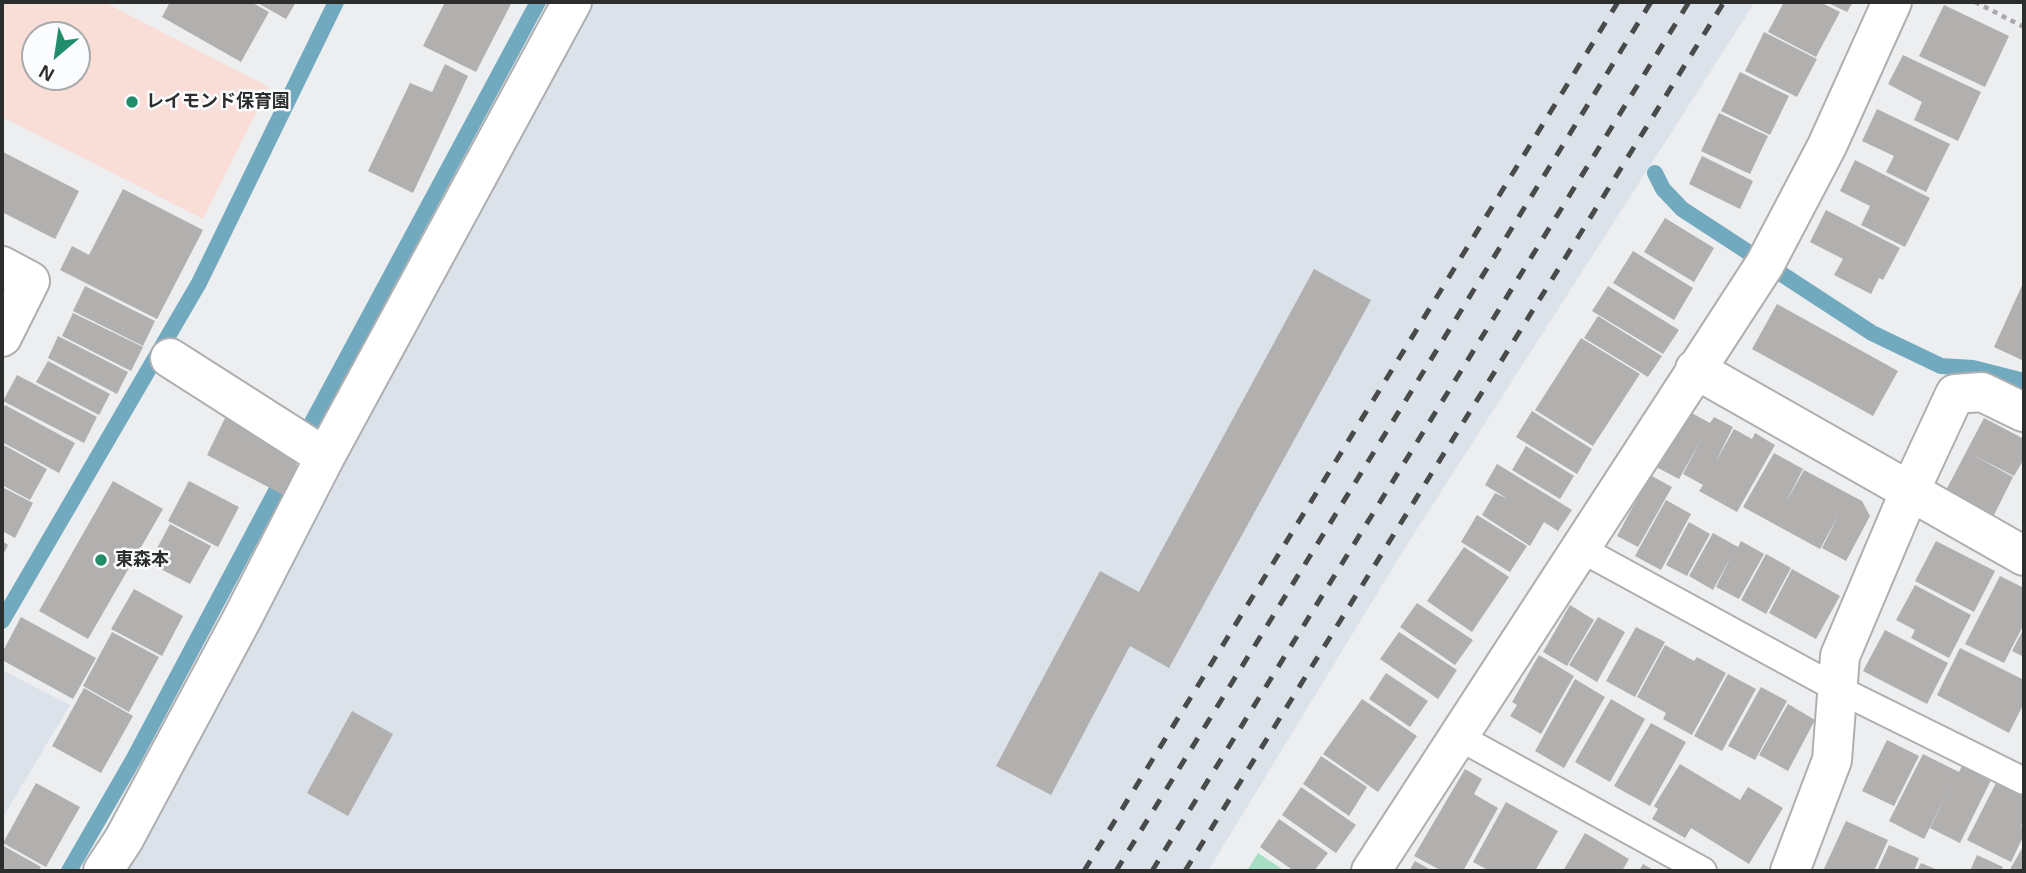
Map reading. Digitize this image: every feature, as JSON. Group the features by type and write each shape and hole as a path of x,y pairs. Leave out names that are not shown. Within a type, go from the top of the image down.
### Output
{"street":[{"path":"103,871 124,839 325,457 572,2"},
{"path":"1371,871 1765,264 1799,203 1850,99 1892,2"},
{"path":"2,266 30,281 2,337"},
{"path":"170,358 325,457"},
{"path":"1695,369 2024,556"},
{"path":"1790,871 1832,760 1840,656 1909,493 1955,394 1982,392 2023,412"}],"lane":[{"path":"1581,549 1836,688 2024,781"},
{"path":"1459,737 1703,871"}],"path":[{"path":"1975,2 2024,27"}],"shaded area":[{"name":"レイモンド保育園","path":"2,2 104,2 269,87 203,219 2,117"},
{"path":"592,2 1755,2 1403,551 1208,871 125,871 147,835 409,340"},
{"path":"2,670 70,705 2,819"}],"green space":[{"path":"1258,853 1285,871 1247,871"}],"building":[{"path":"170,2 251,2 269,12 241,62 162,17"},
{"path":"256,2 296,2 286,19"},
{"path":"445,2 512,2 476,72 423,46"},
{"path":"1784,2 1820,2 1840,12 1816,57 1768,32"},
{"path":"1826,2 1853,2 1847,12"},
{"path":"1944,5 2009,36 1985,87 1919,56"},
{"path":"1764,32 1817,59 1797,97 1745,71"},
{"path":"1903,55 1981,92 1958,141 1914,120 1922,102 1888,84"},
{"path":"445,64 468,76 413,193 368,171 410,83 432,92"},
{"path":"1740,72 1789,96 1770,135 1721,111"},
{"path":"1877,109 1950,144 1926,192 1886,172 1894,156 1862,141"},
{"path":"1719,113 1768,136 1750,174 1701,151"},
{"path":"3,152 79,191 55,239 2,212"},
{"path":"1702,156 1753,181 1740,209 1689,184"},
{"path":"1855,160 1930,198 1905,247 1861,225 1870,206 1840,191"},
{"path":"123,189 203,230 157,319 60,270 72,246 89,255"},
{"path":"1826,210 1900,248 1883,280 1879,278 1871,294 1834,275 1843,259 1810,242"},
{"path":"1665,218 1714,248 1694,282 1644,252"},
{"path":"1633,251 1693,288 1674,320 1613,283"},
{"path":"1314,269 1371,300 1169,668 1130,646 1051,795 996,766 1100,571 1139,592"},
{"path":"2024,281 2024,361 1994,347"},
{"path":"85,286 155,321 143,346 73,311"},
{"path":"1608,286 1679,330 1663,354 1592,311"},
{"path":"1777,304 1898,371 1873,416 1752,349"},
{"path":"73,313 143,347 131,371 62,336"},
{"path":"1598,316 1662,356 1648,377 1584,338"},
{"path":"58,336 128,372 117,394 48,358"},
{"path":"1581,338 1640,374 1593,446 1535,410"},
{"path":"48,361 110,394 99,415 36,382"},
{"path":"17,375 97,417 84,443 3,401"},
{"path":"5,405 75,443 59,473 2,442 2,411"},
{"path":"1532,411 1592,449 1577,474 1516,437"},
{"path":"1688,411 1710,423 1714,417 1733,427 1715,463 1734,429 1752,439 1755,433 1775,445 1737,512 1699,491 1703,485 1683,474 1702,438 1679,479 1656,467"},
{"path":"226,416 287,446 302,475 291,499 207,455"},
{"path":"1984,418 2024,439 2024,459 2014,476 1971,454 2013,477 1992,519 1944,494"},
{"path":"2,444 47,469 30,500 2,485"},
{"path":"1526,446 1574,476 1560,499 1512,470"},
{"path":"1774,453 1803,469 1785,504 1804,470 1862,501 1870,516 1846,561 1822,548 1839,514 1820,549 1743,507"},
{"path":"1497,464 1572,510 1558,531 1544,522 1530,546 1482,515 1495,493 1508,499 1485,485"},
{"path":"1650,475 1672,487 1638,547 1617,536"},
{"name":"東森本","path":"113,481 163,509 88,639 39,611"},
{"path":"189,481 239,507 218,547 168,521"},
{"path":"2,487 33,503 15,538 2,531"},
{"path":"1666,500 1691,514 1661,570 1635,556"},
{"path":"1477,515 1527,546 1510,572 1461,542"},
{"path":"1689,522 1710,534 1687,576 1666,565"},
{"path":"170,524 211,546 190,584 149,563"},
{"path":"1713,533 1738,547 1741,541 1764,554 1739,599 1716,587 1731,556 1713,590 1689,576"},
{"path":"2,541 8,545 2,557"},
{"path":"1936,541 1995,571 1974,612 1915,581"},
{"path":"1464,547 1509,577 1472,632 1427,601"},
{"path":"1766,554 1791,568 1766,614 1741,600"},
{"path":"1792,569 1840,596 1816,639 1769,613"},
{"path":"2000,576 2024,588 2024,624 2004,663 1965,644"},
{"path":"1915,585 1971,615 1949,658 1911,638 1915,630 1896,620"},
{"path":"134,589 183,616 162,656 111,629"},
{"path":"1417,603 1473,640 1455,665 1400,627"},
{"path":"1570,605 1594,620 1567,666 1543,652"},
{"path":"21,617 96,658 73,699 2,660 2,653"},
{"path":"1598,617 1625,632 1597,682 1569,665"},
{"path":"1636,627 1665,642 1635,697 1606,681"},
{"path":"2024,628 2024,657 2012,651"},
{"path":"1885,630 1948,663 1927,704 1863,671"},
{"path":"112,632 159,657 129,712 83,686"},
{"path":"1399,632 1457,670 1438,699 1380,659"},
{"path":"1665,645 1694,661 1697,657 1726,673 1692,735 1663,719 1666,713 1637,697"},
{"path":"1960,648 2024,680 2024,703 2009,733 1937,695"},
{"path":"1539,655 1574,676 1541,734 1510,716 1517,705 1512,702"},
{"path":"1386,673 1428,701 1410,727 1369,699"},
{"path":"1728,674 1756,689 1722,751 1694,736"},
{"path":"1575,679 1605,697 1564,768 1535,751"},
{"path":"1761,687 1787,701 1755,760 1728,746"},
{"path":"84,688 133,716 101,773 52,746"},
{"path":"1362,699 1417,736 1378,792 1323,754"},
{"path":"1611,699 1645,719 1610,782 1575,762"},
{"path":"1788,704 1815,720 1788,771 1759,755"},
{"path":"352,711 393,734 348,816 307,793"},
{"path":"1651,723 1686,742 1650,806 1614,786"},
{"path":"1887,740 1919,756 1894,806 1862,791"},
{"path":"1923,754 1959,772 1962,766 1991,780 1960,843 1930,828 1949,789 1924,839 1889,821"},
{"path":"1321,756 1367,787 1349,816 1303,784"},
{"path":"1680,764 1740,800 1748,787 1783,808 1749,864 1691,828 1685,838 1652,819 1658,809 1654,806"},
{"path":"1465,769 1482,779 1474,794 1498,808 1463,871 1442,871 1414,856"},
{"path":"36,783 80,807 46,867 3,843"},
{"path":"1996,783 2024,797 2024,821 2021,826 2024,828 2024,835 2011,862 1967,840"},
{"path":"1301,787 1356,825 1336,853 1282,815"},
{"path":"1506,802 1558,831 1535,871 1490,871 1473,862"},
{"path":"1279,819 1328,853 1314,871 1294,871 1260,847"},
{"path":"1846,821 1888,840 1874,871 1823,871"},
{"path":"1585,833 1629,859 1622,871 1563,871"},
{"path":"2,845 41,867 38,871 2,871"},
{"path":"1889,845 1919,858 1914,871 1877,871"},
{"path":"2024,845 2024,871 2009,871"},
{"path":"1977,855 2003,867 2001,871 1970,871"},
{"path":"1415,861 1433,871 1409,871"},
{"path":"1921,863 1940,871 1917,871"},
{"path":"1643,864 1655,871 1639,871"}],"waterway":[{"path":"2,621 199,283 336,2"},
{"path":"302,441 538,2"},
{"path":"1655,173 1663,189 1682,209 1872,333 1941,366 1973,368 2024,381"},
{"path":"69,871 133,760 285,474"}],"railway":[{"path":"1084,871 1618,2"},
{"path":"1116,871 1651,2"},
{"path":"1152,871 1689,2"},
{"path":"1185,871 1724,2"}],"place":[{"name":"レイモンド保育園","path":"132,102"},
{"name":"東森本","path":"101,560"}]}
